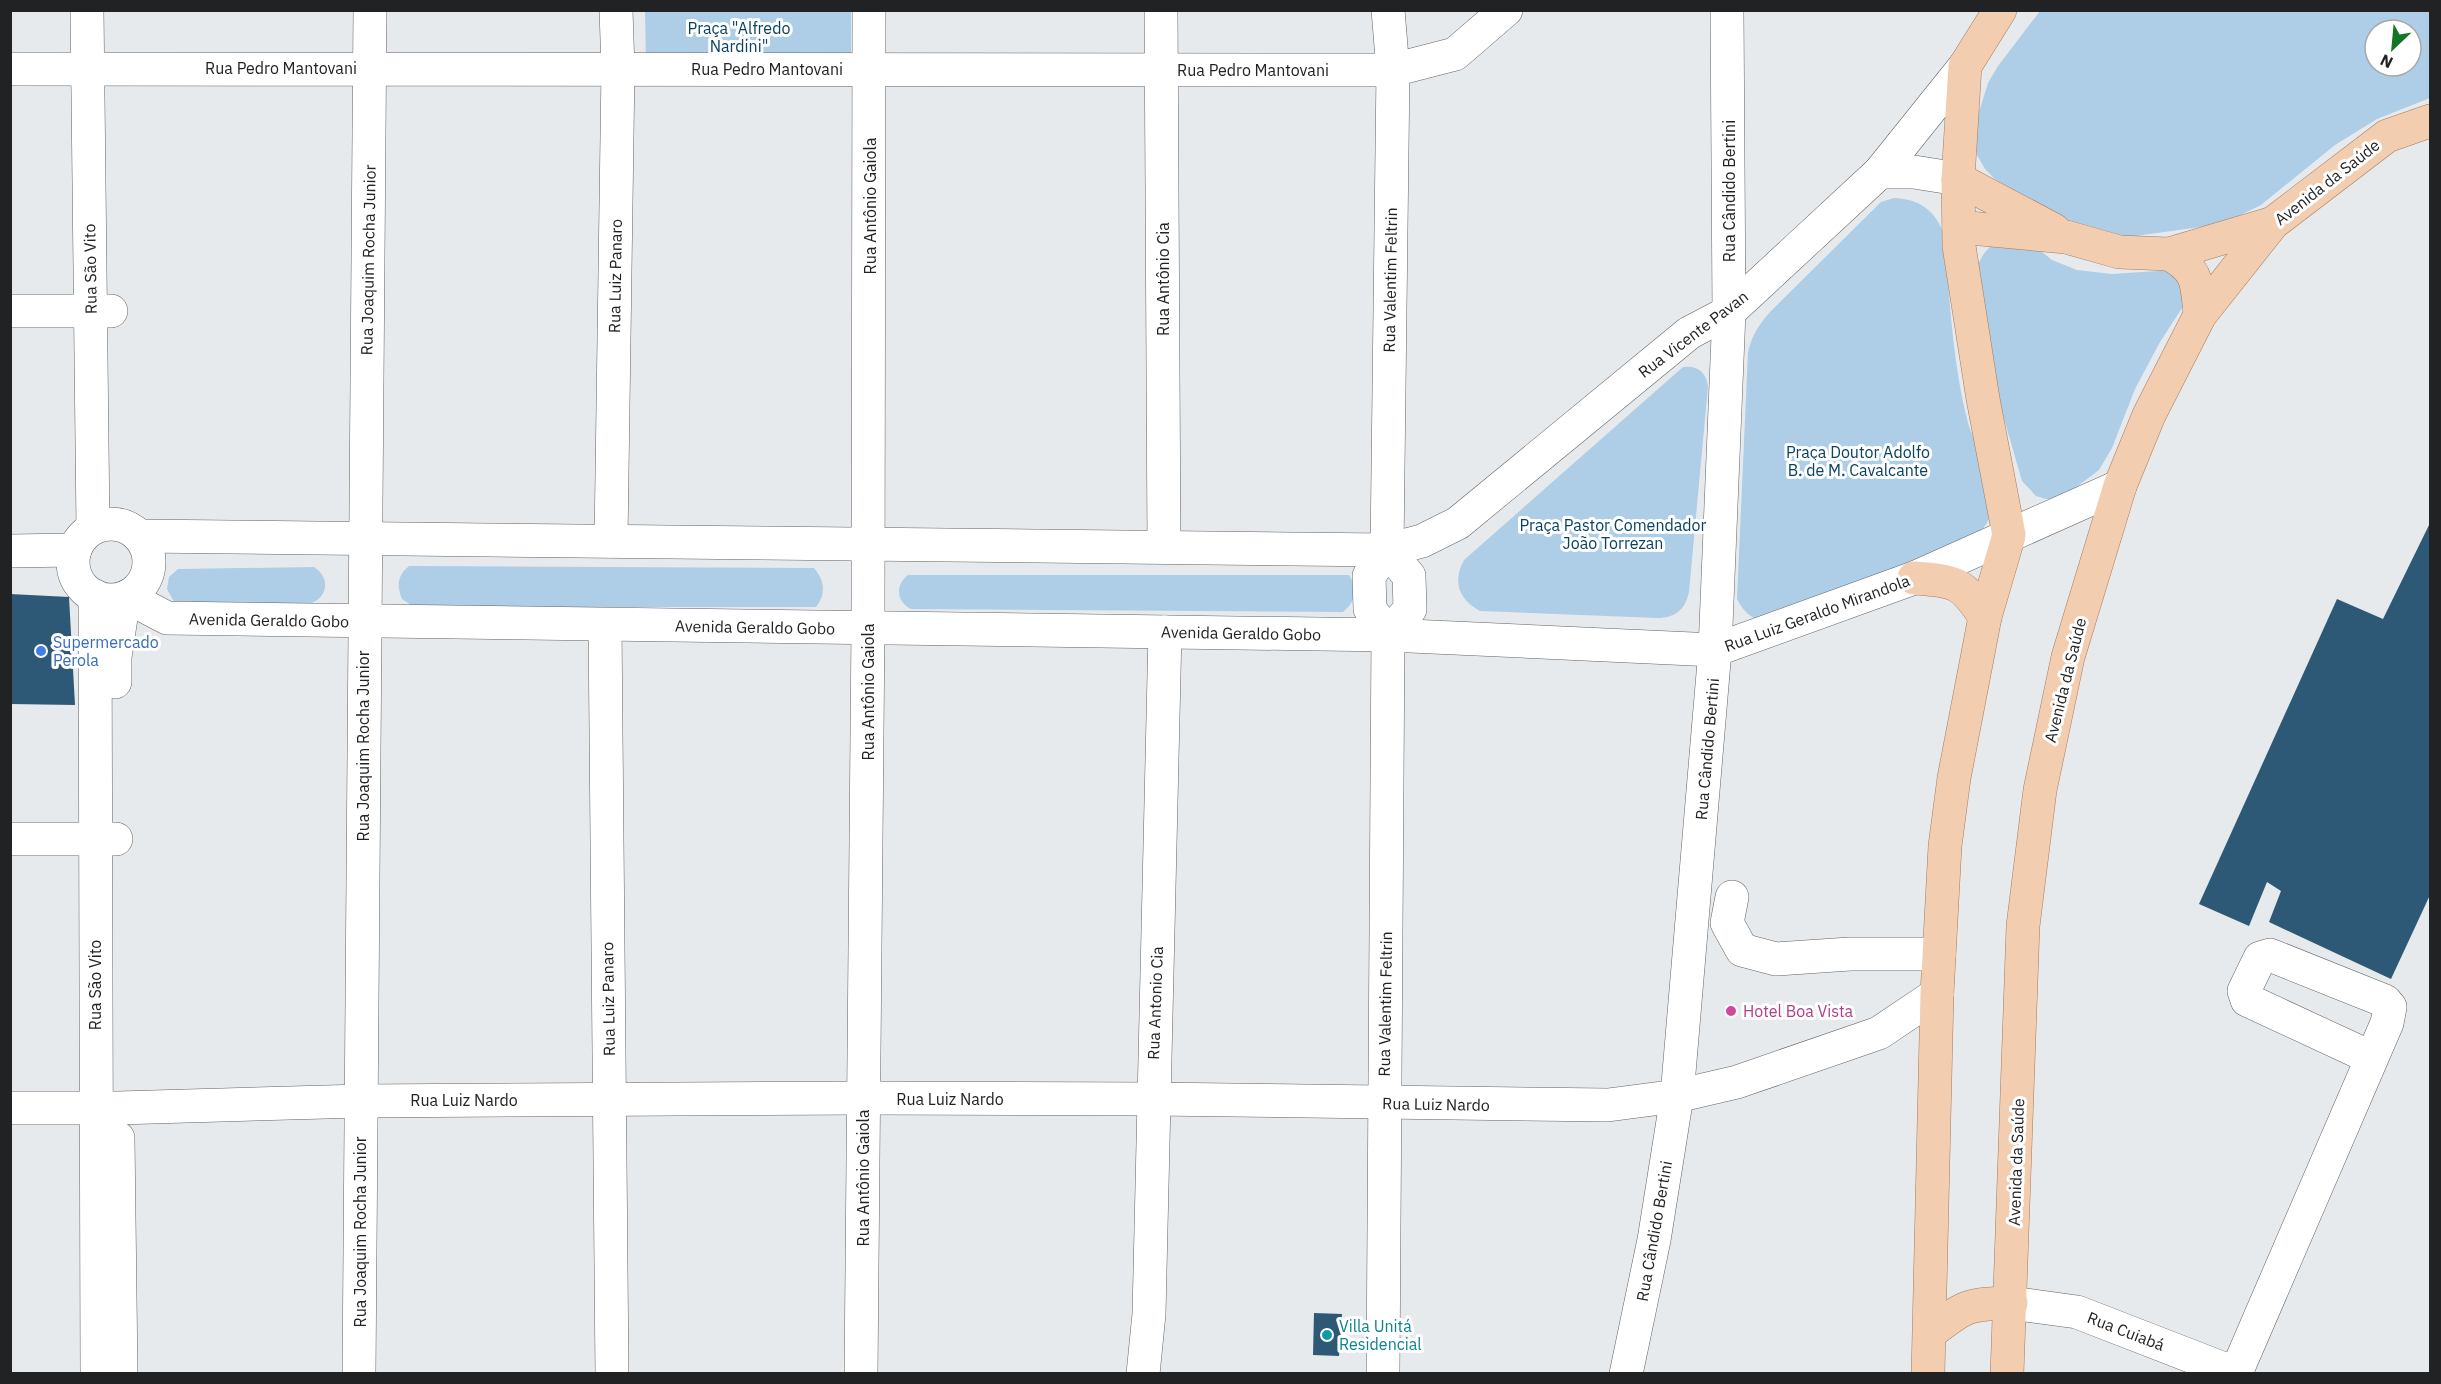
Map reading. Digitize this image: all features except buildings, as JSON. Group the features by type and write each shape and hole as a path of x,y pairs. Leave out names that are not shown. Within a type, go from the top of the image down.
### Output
{"main road":[{"path":"1929,1372 1935,1053 1945,846 1951,801 1985,617 2009,535 1983,399 1959,246 1958,178 1965,66 2000,10"},
{"name":"Avenida da Saúde","path":"2007,1374 2023,926 2040,790 2068,657 2120,486 2149,416 2200,315 2273,223 2387,136 2430,121"},
{"path":"1958,178 2066,237"},
{"path":"1959,227 2066,237 2119,252 2169,254 2273,223"},
{"path":"2169,254 2186,263 2193,272 2200,315"},
{"path":"1914,578 1948,581 1963,588 1985,617"},
{"path":"1930,1333 1961,1309 1976,1304 2011,1303"}],"street":[{"name":"Rua São Vito","path":"87,10 99,68"},
{"name":"Rua São Vito","path":"99,542 102,311 99,68 109,10"},
{"name":"Rua Joaquim Rocha Junior","path":"359,1374 370,10"},
{"name":"Rua Luiz Panaro","path":"611,541 618,69 616,10"},
{"name":"Rua Antônio Gaiola","path":"861,1374 868,628 869,10"},
{"name":"Rua Antônio Cia","path":"1161,10 1164,548"},
{"name":"Rua Valentim Feltrin","path":"1387,550 1393,70 1388,10"},
{"name":"Rua Pedro Mantovani","path":"10,69 1393,70 1455,54 1506,10"},
{"name":"Rua Cândido Bertini","path":"1626,1374 1654,1240 1677,1096 1715,650 1729,312 1727,10"},
{"name":"Rua Vicente Pavan","path":"1387,550 1422,541 1458,523 1689,333 1729,312 1880,172 1965,66"},
{"path":"1880,172 1914,172 1958,178"},
{"path":"10,311 102,311"},
{"name":"Rua Luiz Geraldo Mirandola","path":"1388,634 1715,650 1914,578 2120,486"},
{"path":"10,551 99,542 364,538 1387,550"},
{"path":"10,572 99,542 146,546 149,570 137,591 115,597 82,586 99,542"},
{"path":"1387,550 1369,576 1370,609 1388,634"},
{"name":"Rua São Vito","path":"106,839 115,657 115,597"},
{"name":"Rua São Vito","path":"97,1374 107,1108 106,839 115,597"},
{"name":"Avenida Geraldo Gobo","path":"115,597 167,618 1388,634"},
{"path":"115,657 167,618"},
{"name":"Rua Luiz Panaro","path":"605,625 612,1374"},
{"name":"Rua Antonio Cia","path":"1143,1374 1149,1314 1166,632"},
{"name":"Rua Valentim Feltrin","path":"1383,1374 1388,634"},
{"path":"10,838 106,839"},
{"path":"1732,897 1727,923 1742,950 1776,959 1850,954 1939,954"},
{"name":"Rua Luiz Nardo","path":"10,1108 107,1108 361,1101 864,1098 1608,1105 1677,1096 1737,1082 1879,1033 1937,994"},
{"name":"Rua Luiz Nardo","path":"1879,1033 1915,1031 1935,1053"},
{"path":"2236,1373 2372,1058"},
{"name":"Rua São Vito","path":"107,1108 120,1374"},
{"name":"Rua Cuiabá","path":"2011,1303 2077,1312 2236,1373"}],"green space":[{"name":"Praça \"Alfredo Nardini\"","path":"645,11 851,11 851,62 646,65"},
{"path":"2040,11 2430,11 2430,98 2377,119 2335,145 2261,205 2222,224 2121,238 2065,222 1995,179 1985,169 1977,155 1974,140 1975,125 1988,83 1998,66"},
{"name":"Praça Doutor Adolfo B. de M. Cavalcante","path":"1894,198 1912,201 1926,208 1936,219 1944,235 1958,377 1968,423 1993,489 1991,515 1982,530 1972,539 1762,622 1747,613 1737,599 1748,352 1756,330 1771,311 1881,202"},
{"path":"1998,241 2031,243 2052,260 2077,270 2112,274 2172,270 2178,272 2186,302 2160,342 2135,389 2112,448 2099,470 2066,495 2056,499 2036,496 2022,481 1994,384 1977,267 1985,252"},
{"name":"Praça Pastor Comendador João Torrezan","path":"1683,367 1700,370 1708,386 1689,592 1682,608 1674,615 1657,618 1480,611 1473,607 1463,596 1458,583 1460,568 1464,560"},
{"path":"409,566 814,568 822,583 823,592 816,607 414,607 402,599 399,589 400,577"},
{"path":"314,567 323,577 325,587 320,597 309,604 178,603 173,600 167,589 169,577 178,569"},
{"path":"908,575 1349,575 1354,585 1354,595 1351,604 1343,612 911,609 902,602 899,593 901,583"}],"place":[{"name":"Supermercado Perola","path":"41,651"},
{"name":"Hotel Boa Vista","path":"1731,1011"},
{"name":"Villa Unitá Residencial","path":"1327,1335"}]}
